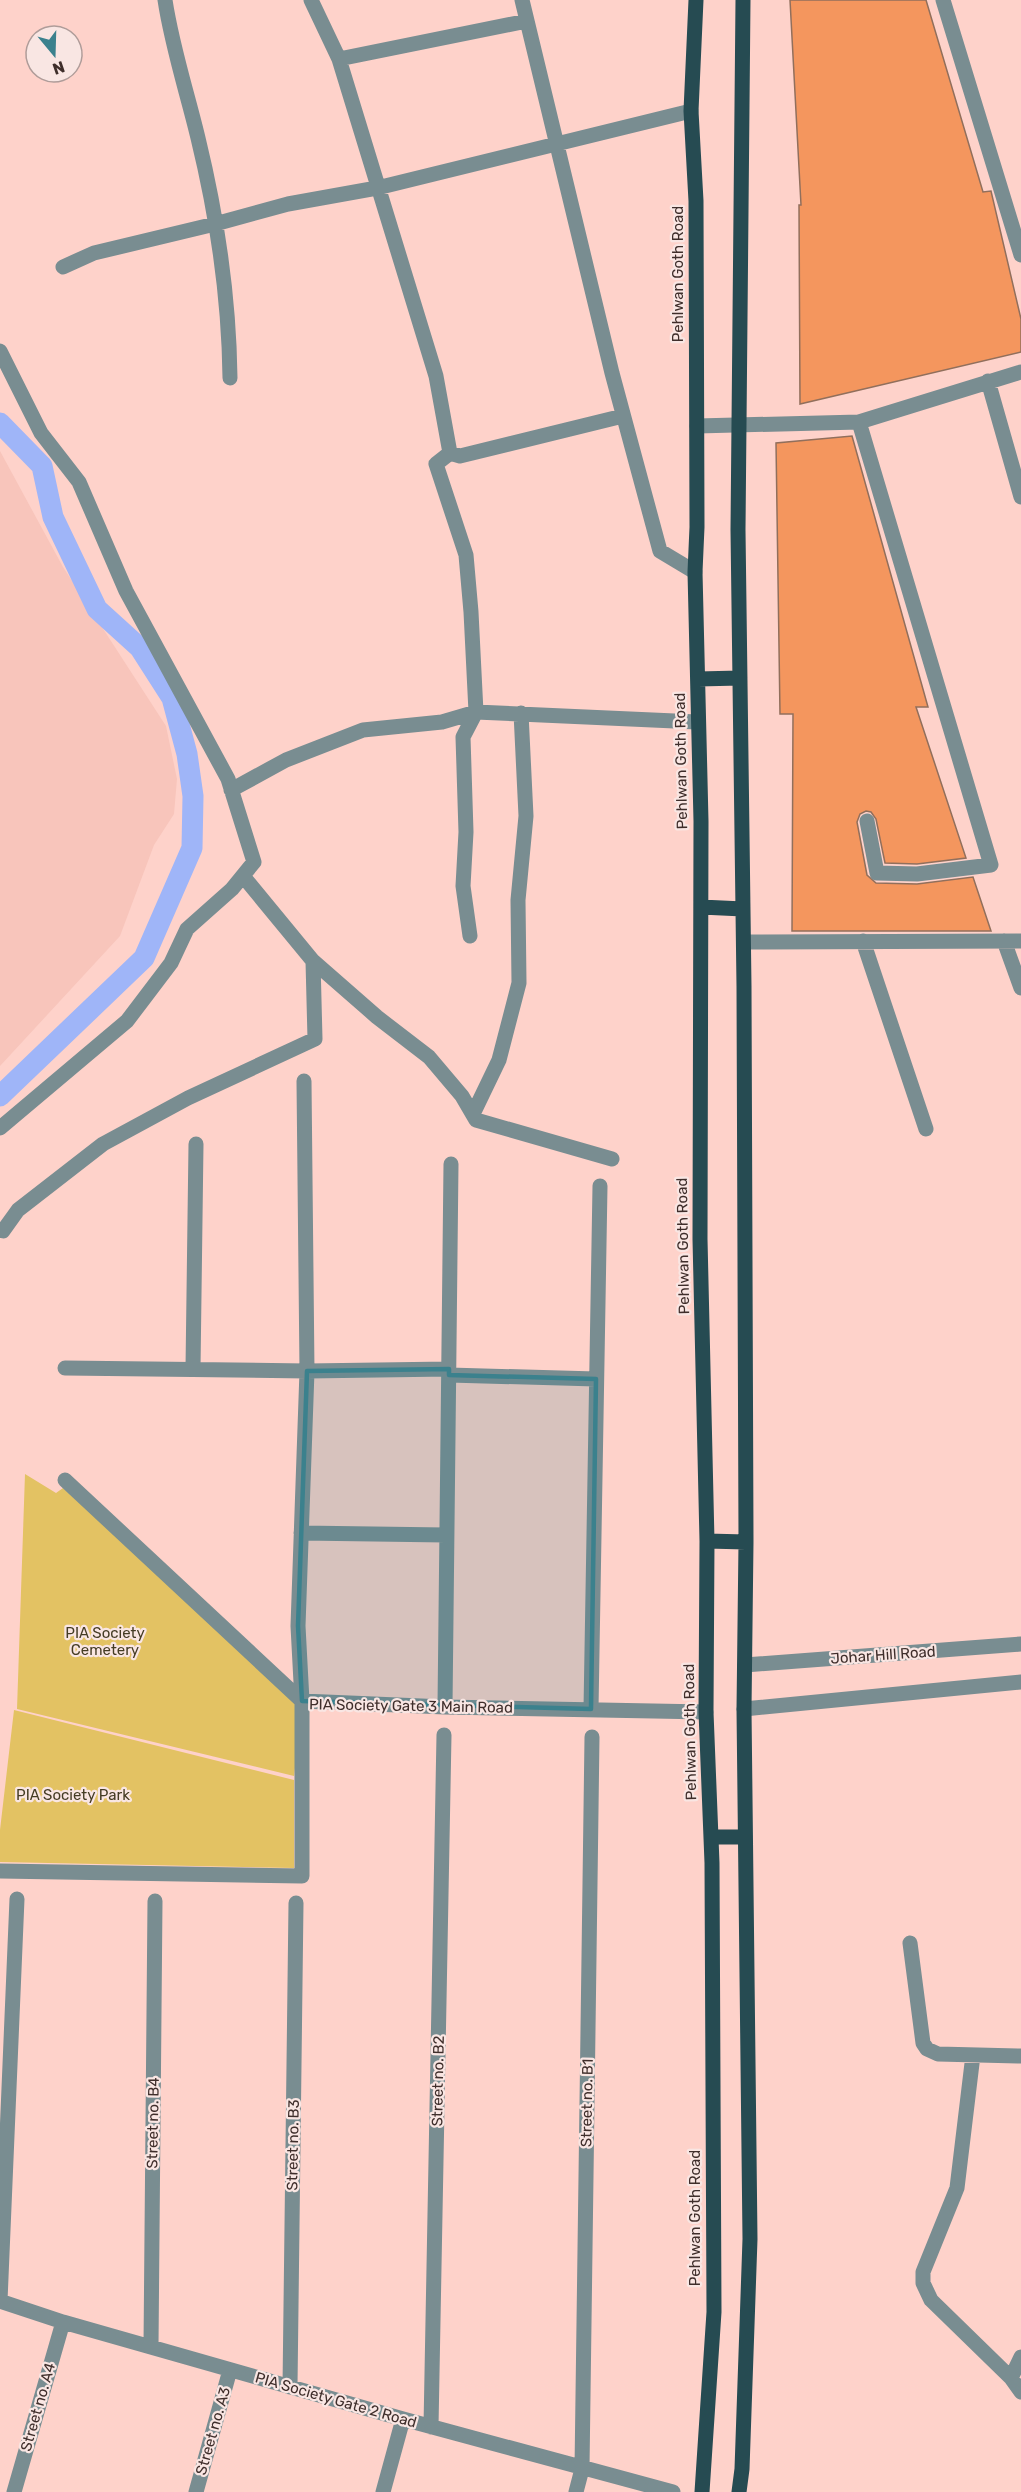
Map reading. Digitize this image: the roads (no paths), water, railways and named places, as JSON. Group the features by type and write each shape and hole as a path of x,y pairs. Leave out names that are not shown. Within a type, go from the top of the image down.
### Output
{"main road":[{"name":"Pehlwan Goth Road","path":"696,0 691,111 696,201 695,572 701,907 700,1239 707,1541 706,1712 711,1837 714,2312 702,2492"},
{"path":"738,2492 742,2469 750,2239 744,1709 746,1542 744,942 739,423 743,0"},
{"path":"698,679 740,678"},
{"path":"701,907 743,909"},
{"path":"707,1541 746,1542"},
{"path":"711,1837 746,1837"}],"street":[{"path":"165,0 170,33 199,140 215,224 226,291 230,378"},
{"path":"311,0 339,59 436,376 450,453"},
{"path":"522,0 623,416 660,551 695,572"},
{"path":"943,0 1021,255"},
{"path":"339,59 527,21"},
{"path":"63,267 94,253 288,204 377,188 691,111"},
{"path":"0,351 41,433 79,482 126,591 177,682 231,790 254,862 232,889 187,929 171,963 126,1021 0,1128"},
{"path":"697,426 739,423 859,422 1021,372"},
{"path":"988,381 1021,497"},
{"path":"450,453 460,456 623,416"},
{"path":"859,422 991,865 917,874 877,873 867,821"},
{"path":"450,453 436,464 466,555 476,712 463,737 466,832 463,885 470,936"},
{"path":"231,790 286,760 363,730 442,722 476,712 697,722"},
{"path":"473,1114 499,1060 519,983 518,900 526,816 521,713"},
{"path":"243,876 313,961 377,1017 429,1057 462,1096 476,1119 612,1159"},
{"path":"863,941 926,1129"},
{"path":"1004,941 1021,988"},
{"path":"744,942 1021,941"},
{"path":"0,1230 3,1231 18,1210 103,1144 188,1098 315,1039 313,961"},
{"path":"302,1701 298,1626 306,1371 304,1081"},
{"path":"193,1369 196,1144"},
{"path":"445,1707 451,1164"},
{"path":"591,1709 600,1186"},
{"path":"65,1368 449,1372 597,1379"},
{"path":"65,1480 302,1701"},
{"path":"301,1533 446,1535"},
{"name":"Johar Hill Road","path":"745,1665 1021,1644"},
{"path":"744,1709 1021,1682"},
{"name":"PIA Society Gate 3 Main Road","path":"0,1870 302,1876 302,1701 445,1707 706,1712"},
{"name":"Street no. B2","path":"431,2427 444,1735"},
{"name":"Street no. B1","path":"576,2492 582,2469 592,1737"},
{"path":"0,2301 2,2195 17,1899"},
{"name":"Street no. B4","path":"151,2346 155,1901"},
{"name":"Street no. B3","path":"290,2387 296,1903"},
{"path":"910,1943 923,2043 927,2049 938,2054 1021,2056"},
{"path":"973,2055 957,2188 923,2271 923,2283 931,2300 1011,2378 1021,2392"},
{"name":"PIA Society Gate 2 Road","path":"0,2301 63,2322 230,2370 582,2469 673,2492"},
{"name":"Street no. A4","path":"14,2492 63,2322"},
{"path":"1011,2378 1021,2357"},
{"name":"Street no. A3","path":"196,2492 230,2370"},
{"path":"383,2492 404,2419"}],"waterway":[{"path":"0,423 42,466 53,517 97,609 140,648 172,698 187,754 193,796 192,848 144,958 0,1096"}],"park label":[{"name":"PIA Society Cemetery","path":"105,1642"},
{"name":"PIA Society Park","path":"73,1795"}]}
